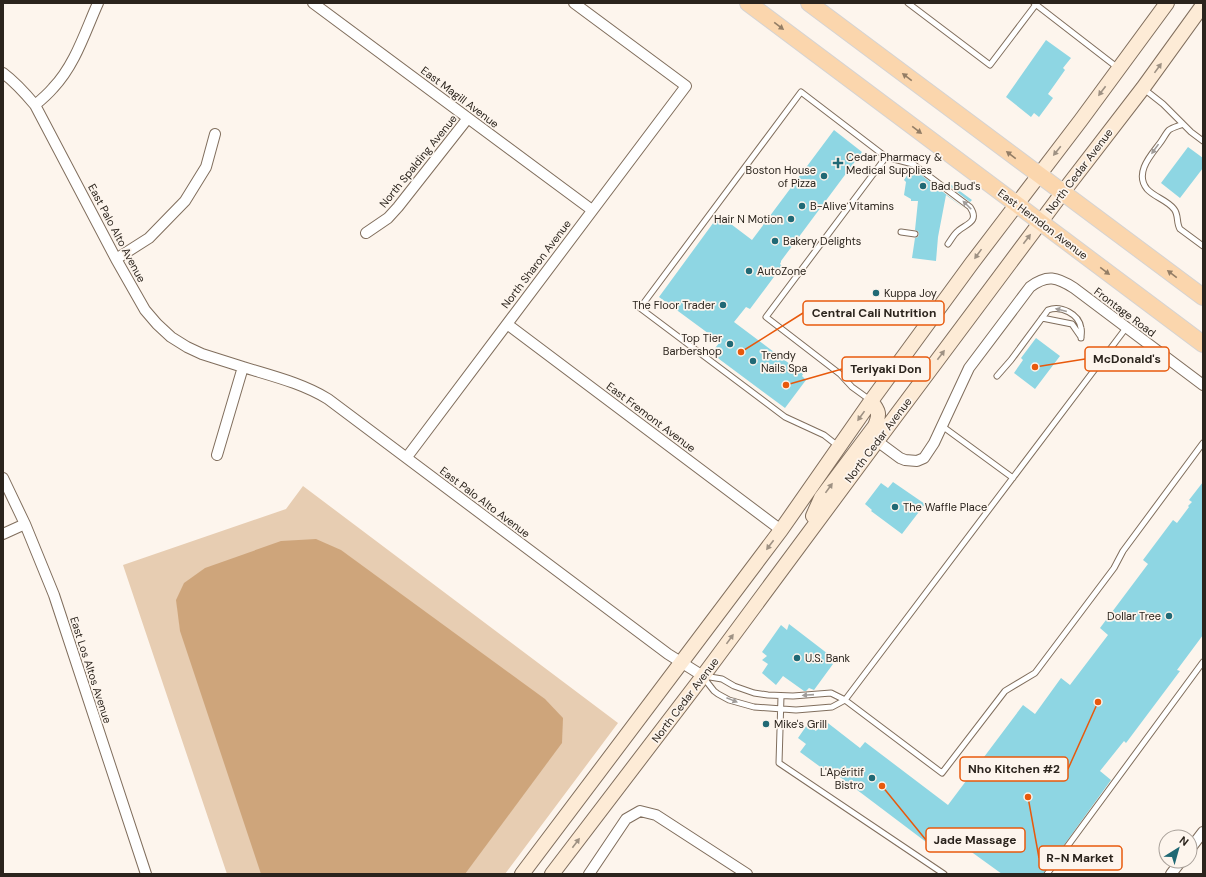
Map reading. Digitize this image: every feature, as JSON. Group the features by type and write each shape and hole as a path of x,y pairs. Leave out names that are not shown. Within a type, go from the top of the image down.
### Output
{"main road":[{"name":"East Herndon Avenue","path":"748,3 1203,344"},
{"path":"809,3 1203,297"},
{"path":"522,874 781,530 871,401 1038,174 1167,3"},
{"name":"North Cedar Avenue","path":"552,874 703,676 877,440 1040,222 1143,88 1203,5"},
{"path":"798,547 822,498 875,426 878,418 878,410 871,401"}],"street":[{"path":"35,105 53,89 74,58 98,3"},
{"name":"East Magill Avenue","path":"313,3 592,210"},
{"name":"North Sharon Avenue","path":"407,457 686,86 574,3"},
{"name":"East Palo Alto Avenue","path":"3,73 24,92 35,105 116,259 145,310 171,337 202,354 300,385 315,391 328,399 668,654 703,676"},
{"name":"North Spalding Avenue","path":"366,233 388,218 398,207 468,118"},
{"path":"116,259 150,238 185,202 206,167 216,134"},
{"name":"Frontage Road","path":"942,426 969,368 1030,288 1038,281 1049,278 1062,281 1074,288 1203,385"},
{"name":"East Fremont Avenue","path":"507,324 781,530"},
{"path":"217,455 243,367"},
{"path":"877,440 900,458 917,461 924,458 930,450 942,426"},
{"name":"East Los Altos Avenue","path":"3,478 25,524 54,595 146,874"},
{"path":"3,534 25,524"},
{"path":"589,874 626,819 640,811 656,814 747,874"}],"lane":[{"path":"908,3 990,66 1036,4 1119,68"},
{"path":"1143,88 1163,104 1191,132 1203,141"},
{"path":"839,446 824,435 785,417 640,308 801,92 886,156 913,164 970,207 973,214 971,222 957,232 948,244"},
{"path":"1183,124 1169,130 1147,160 1144,166 1144,183 1147,189 1174,208 1177,214 1177,225 1180,229 1203,246"},
{"path":"871,401 852,387 840,374 766,317 886,156"},
{"path":"900,232 915,234"},
{"path":"997,376 1011,360 1042,318 1048,310 1053,308 1068,311 1076,317 1081,327 1081,338 1072,324 1042,318"},
{"path":"703,676 714,691 729,700 754,707 796,710 832,707 845,700 1126,328"},
{"path":"942,426 1013,478"},
{"path":"703,676 722,679 734,686 768,695 793,696 831,694 845,700 942,773 1005,691 1035,673 1114,568 1123,551 1203,443"},
{"path":"1047,874 1203,662"},
{"path":"781,696 779,763 944,874"}],"shaded area":[{"path":"303,486 618,723 505,874 227,874 123,565 286,509"},
{"path":"316,539 341,550 545,699 563,718 562,743 465,874 261,874 180,631 176,600 184,583 205,568 281,541"}],"building":[{"path":"1046,40 1071,58 1063,68 1065,70 1048,94 1053,98 1039,117 1034,113 1031,117 1006,97"},
{"path":"834,130 862,152 781,261 780,264 782,266 750,309 746,307 734,322 803,374 802,376 806,380 785,408 711,353 720,342 659,297 719,215 752,240"},
{"path":"1188,147 1203,158 1203,168 1180,198 1161,183"},
{"path":"912,168 965,209 946,195 938,237 936,261 912,258 915,238 918,237 919,234 918,231 915,230 918,201 911,201 911,199 904,195 906,182 904,180"},
{"path":"949,183 972,200 970,202 948,185"},
{"path":"1036,338 1060,356 1035,389 1014,373 1023,360 1021,358"},
{"name":"The Waffle Place","path":"893,482 925,504 902,534 871,511 872,510 865,504 881,483 888,488"},
{"path":"1203,482 1203,635 1177,670 1180,671 1126,743 1124,741 1100,771 1111,780 1043,874 1002,874 941,830 930,845 832,771 830,774 800,752 806,744 798,738 807,725 816,731 824,720 860,748 865,742 948,805 1023,705 1035,714 1061,678 1070,685 1108,635 1100,628 1148,564 1143,560 1173,520 1177,523 1192,502 1189,500"},
{"name":"U.S. Bank","path":"789,624 832,657 829,662 833,664 814,690 809,688 804,691 783,676 776,685 762,673 768,664 762,660 767,656 762,652 781,625 787,630"}],"place":[{"name":"Cedar Pharmacy & Medical Supplies","path":"838,163"},
{"name":"Boston House of Pizza","path":"824,176"},
{"name":"Bad Bud's","path":"923,186"},
{"name":"B-Alive Vitamins","path":"802,206"},
{"name":"Hair N Motion","path":"791,219"},
{"name":"Bakery Delights","path":"775,241"},
{"name":"AutoZone","path":"749,271"},
{"name":"Kuppa Joy","path":"876,293"},
{"name":"The Floor Trader","path":"723,305"},
{"name":"Top Tier Barbershop","path":"730,344"},
{"name":"Central Cali Nutrition","path":"741,352"},
{"name":"Trendy Nails Spa","path":"753,361"},
{"name":"McDonald's","path":"1035,367"},
{"name":"Teriyaki Don","path":"786,385"},
{"name":"The Waffle Place","path":"895,507"},
{"name":"Dollar Tree","path":"1169,616"},
{"name":"U.S. Bank","path":"797,658"},
{"name":"Nho Kitchen #2","path":"1098,702"},
{"name":"Mike's Grill","path":"766,724"},
{"name":"L'Apéritif Bistro","path":"872,778"},
{"name":"Jade Massage","path":"882,786"},
{"name":"R-N Market","path":"1028,797"}]}
